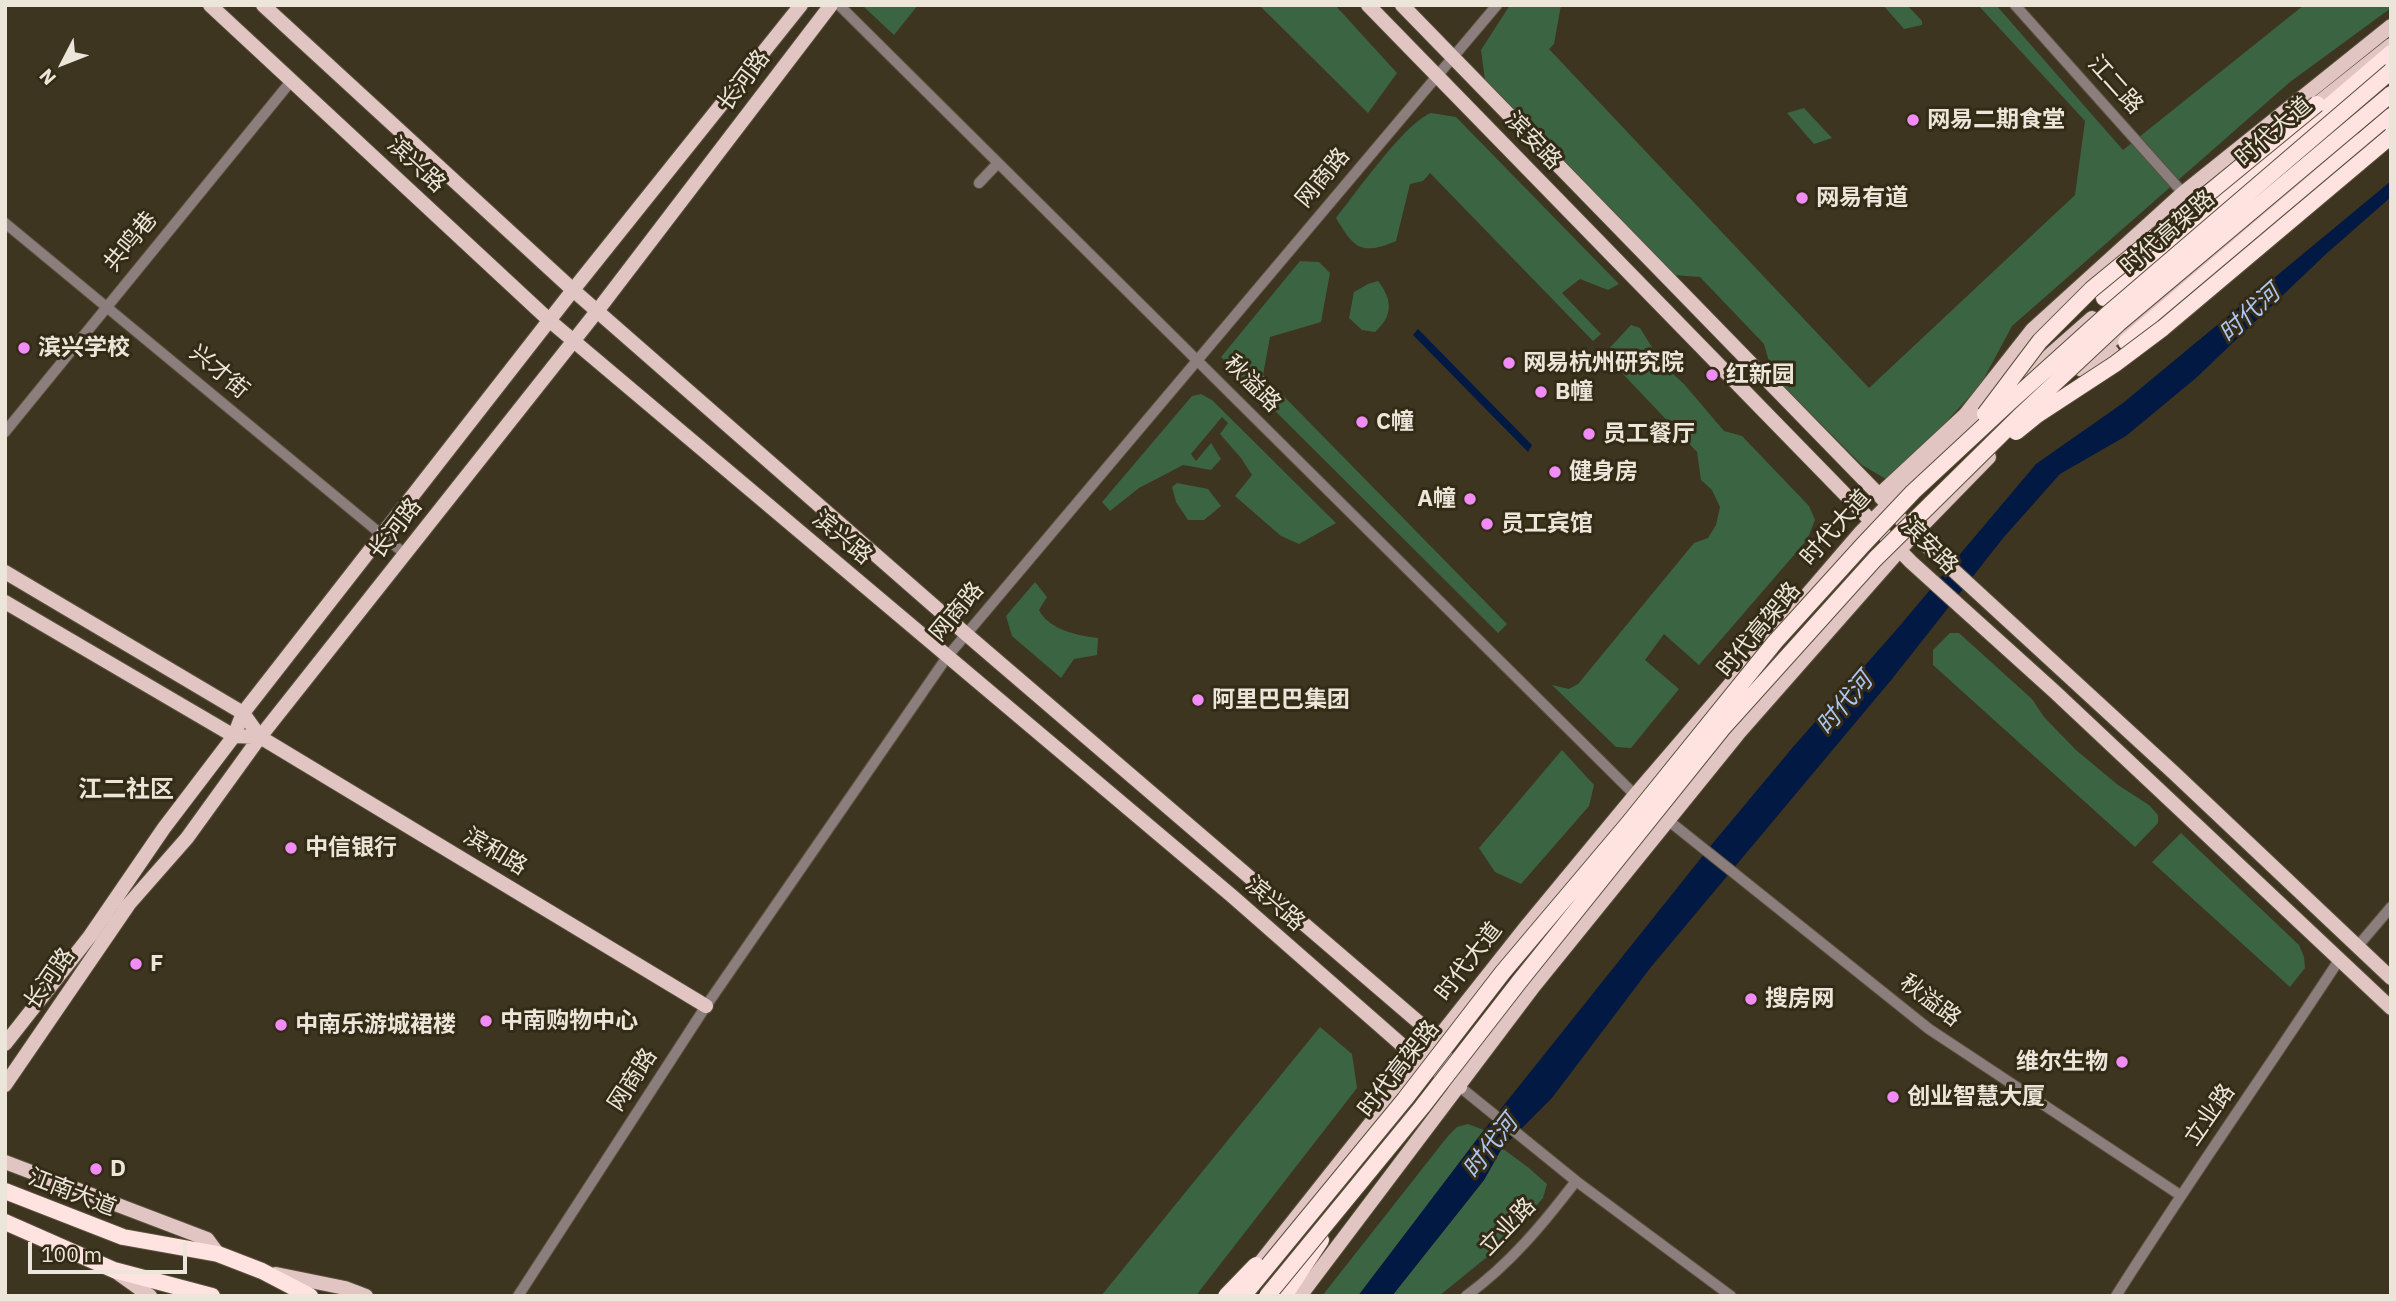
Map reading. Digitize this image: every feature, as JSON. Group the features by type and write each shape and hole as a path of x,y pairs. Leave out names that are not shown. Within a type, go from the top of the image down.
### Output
{"highway":[{"path":"2104,298 2391,53"},
{"name":"时代高架路","path":"1243,1296 1405,1099 1503,972 1628,824 1775,642 1905,501 2110,312 2391,71"},
{"name":"时代高架路","path":"1267,1296 1722,729 1875,559 2119,323 2391,94"},
{"path":"1948,459 2040,341 2066,312 2317,104"},
{"path":"2126,342 2391,116"},
{"path":"1958,476 2037,415 2115,364 2163,328 2391,136"},
{"path":"1283,1296 1370,1171"},
{"name":"江南大道","path":"5,1191 123,1237 218,1254 262,1272"},
{"path":"1226,1296 1318,1205"},
{"path":"5,1222 114,1270 212,1296"},
{"path":"262,1272 310,1294"}],"main road":[{"name":"滨兴路","path":"210,5 550,321 1232,896 1421,1060 1460,1087"},
{"name":"滨兴路","path":"263,5 573,290 966,634 1437,1038 1460,1087"},
{"name":"长河路","path":"5,1044 90,936 164,828 234,736 243,713 573,290 801,5"},
{"name":"长河路","path":"5,1085 129,904 187,838 260,737 598,310 831,5"},
{"name":"滨安路","path":"1368,5 1900,551 2391,1008"},
{"name":"滨安路","path":"1402,5 1914,534 2391,978"},
{"path":"1883,499 1965,415 2032,330 2183,193 2391,26"},
{"path":"2317,104 2391,45"},
{"name":"时代大道","path":"1233,1296 1437,1038 1635,795 1872,520 1883,499 2391,62"},
{"path":"1300,1296 1534,986 1738,734 1914,534 2043,402 2391,107"},
{"path":"2063,344 2081,319 2104,298"},
{"path":"2080,369 2126,342"},
{"path":"1974,403 2033,370"},
{"name":"滨和路","path":"5,572 243,713 260,737 706,1006"},
{"name":"滨和路","path":"5,602 234,736 260,737"},
{"path":"5,1162 208,1239 218,1254"},
{"path":"114,1270 150,1296"},
{"name":"江南大道","path":"262,1272 366,1296"}],"street":[{"name":"秋溢路","path":"839,5 1635,795"},
{"name":"网商路","path":"518,1296 706,1006 947,657 1497,5"},
{"name":"江二路","path":"2015,5 2183,193"},
{"name":"共鸣巷","path":"5,432 292,80"},
{"path":"979,183 998,163"},
{"name":"兴才街","path":"5,223 405,554"},
{"name":"秋溢路","path":"1669,821 1929,1029 2180,1195"},
{"path":"2357,947 2391,907"},
{"name":"立业路","path":"2116,1296 2180,1195 2339,960"},
{"name":"滨兴路","path":"1460,1087 1576,1181 1731,1296"},
{"name":"立业路","path":"1466,1296 1538,1231 1576,1181"}],"green space":[{"path":"918,5 894,35 864,7"},
{"path":"1259,5 1335,5 1397,73 1368,113"},
{"path":"1510,5 1561,5 1554,44 1549,49 1869,388 2075,195 2085,121 1978,5 1996,5 2123,150 2304,5 2391,5 2391,8 2290,82 2012,326 1981,384 1891,482 1862,465 1773,376 1764,344 1700,277 1673,275 1485,80 1481,50"},
{"path":"1883,5 1907,5 1922,21 1922,25 1904,29"},
{"path":"1804,108 1832,138 1814,144 1787,113"},
{"path":"1431,113 1456,117 1619,284 1608,290 1580,279 1562,293 1601,334 1593,341 1430,173 1423,181 1410,184 1396,241 1384,246 1366,248 1348,236 1336,218 1395,144 1420,119"},
{"path":"1300,261 1319,262 1330,273 1321,322 1270,337 1263,375 1507,624 1498,633 1221,357"},
{"path":"1378,281 1388,301 1388,314 1375,332 1362,330 1349,318 1354,292"},
{"path":"1631,325 1640,328 1663,365 1684,384 1724,431 1742,436 1809,506 1815,520 1807,540 1699,665 1664,634 1645,660 1679,689 1631,748 1616,747 1552,685 1569,689 1578,684 1694,543 1708,538 1716,525 1720,507 1712,490 1701,480 1697,452 1604,354"},
{"path":"1201,394 1212,400 1336,523 1299,544 1281,536 1235,496 1252,475 1220,434 1228,423 1222,417 1191,454 1196,461 1211,443 1221,459 1211,470 1183,465 1139,488 1110,511 1102,502 1192,396"},
{"path":"1177,483 1208,489 1221,506 1204,520 1188,520 1176,502 1172,487"},
{"path":"1035,582 1047,597 1039,610 1043,617 1056,627 1098,638 1097,655 1074,659 1061,678 1012,636 1006,616"},
{"path":"1950,633 1959,633 2032,699 2044,717 2076,750 2118,785 2149,805 2158,815 2158,823 2135,847 1933,665 1933,650"},
{"path":"1562,750 1594,785 1589,806 1521,884 1495,872 1479,848"},
{"path":"2181,833 2299,945 2305,968 2290,987 2152,862"},
{"path":"1320,1027 1352,1054 1357,1088 1196,1296 1101,1296"},
{"path":"1468,1124 1484,1130 1358,1296 1322,1296 1448,1136 1457,1127"},
{"path":"1502,1148 1547,1184 1543,1198 1503,1244 1439,1296 1392,1296 1484,1180"}],"water":[{"name":"时代河","path":"2391,181 2391,197 2326,254 2196,378 2126,436 2060,474 2004,537 1892,679 1651,967 1552,1098 1502,1148 1484,1180 1392,1296 1358,1296 1484,1130 1713,843 2036,464 2123,403"},
{"path":"1418,329 1532,445 1528,452 1413,335"}],"place":[{"name":"网易二期食堂","path":"1913,120"},
{"name":"网易有道","path":"1802,198"},
{"name":"滨兴学校","path":"24,348"},
{"name":"网易杭州研究院","path":"1509,363"},
{"name":"红新园","path":"1712,375"},
{"name":"B幢","path":"1541,392"},
{"name":"C幢","path":"1362,422"},
{"name":"员工餐厅","path":"1589,434"},
{"name":"健身房","path":"1555,472"},
{"name":"A幢","path":"1470,499"},
{"name":"员工宾馆","path":"1487,524"},
{"name":"阿里巴巴集团","path":"1198,700"},
{"name":"中信银行","path":"291,848"},
{"name":"F","path":"136,964"},
{"name":"搜房网","path":"1751,999"},
{"name":"中南购物中心","path":"486,1021"},
{"name":"中南乐游城裙楼","path":"281,1025"},
{"name":"维尔生物","path":"2122,1062"},
{"name":"创业智慧大厦","path":"1893,1097"},
{"name":"D","path":"96,1169"}],"district":[{"name":"江二社区","path":"126,790"}]}
